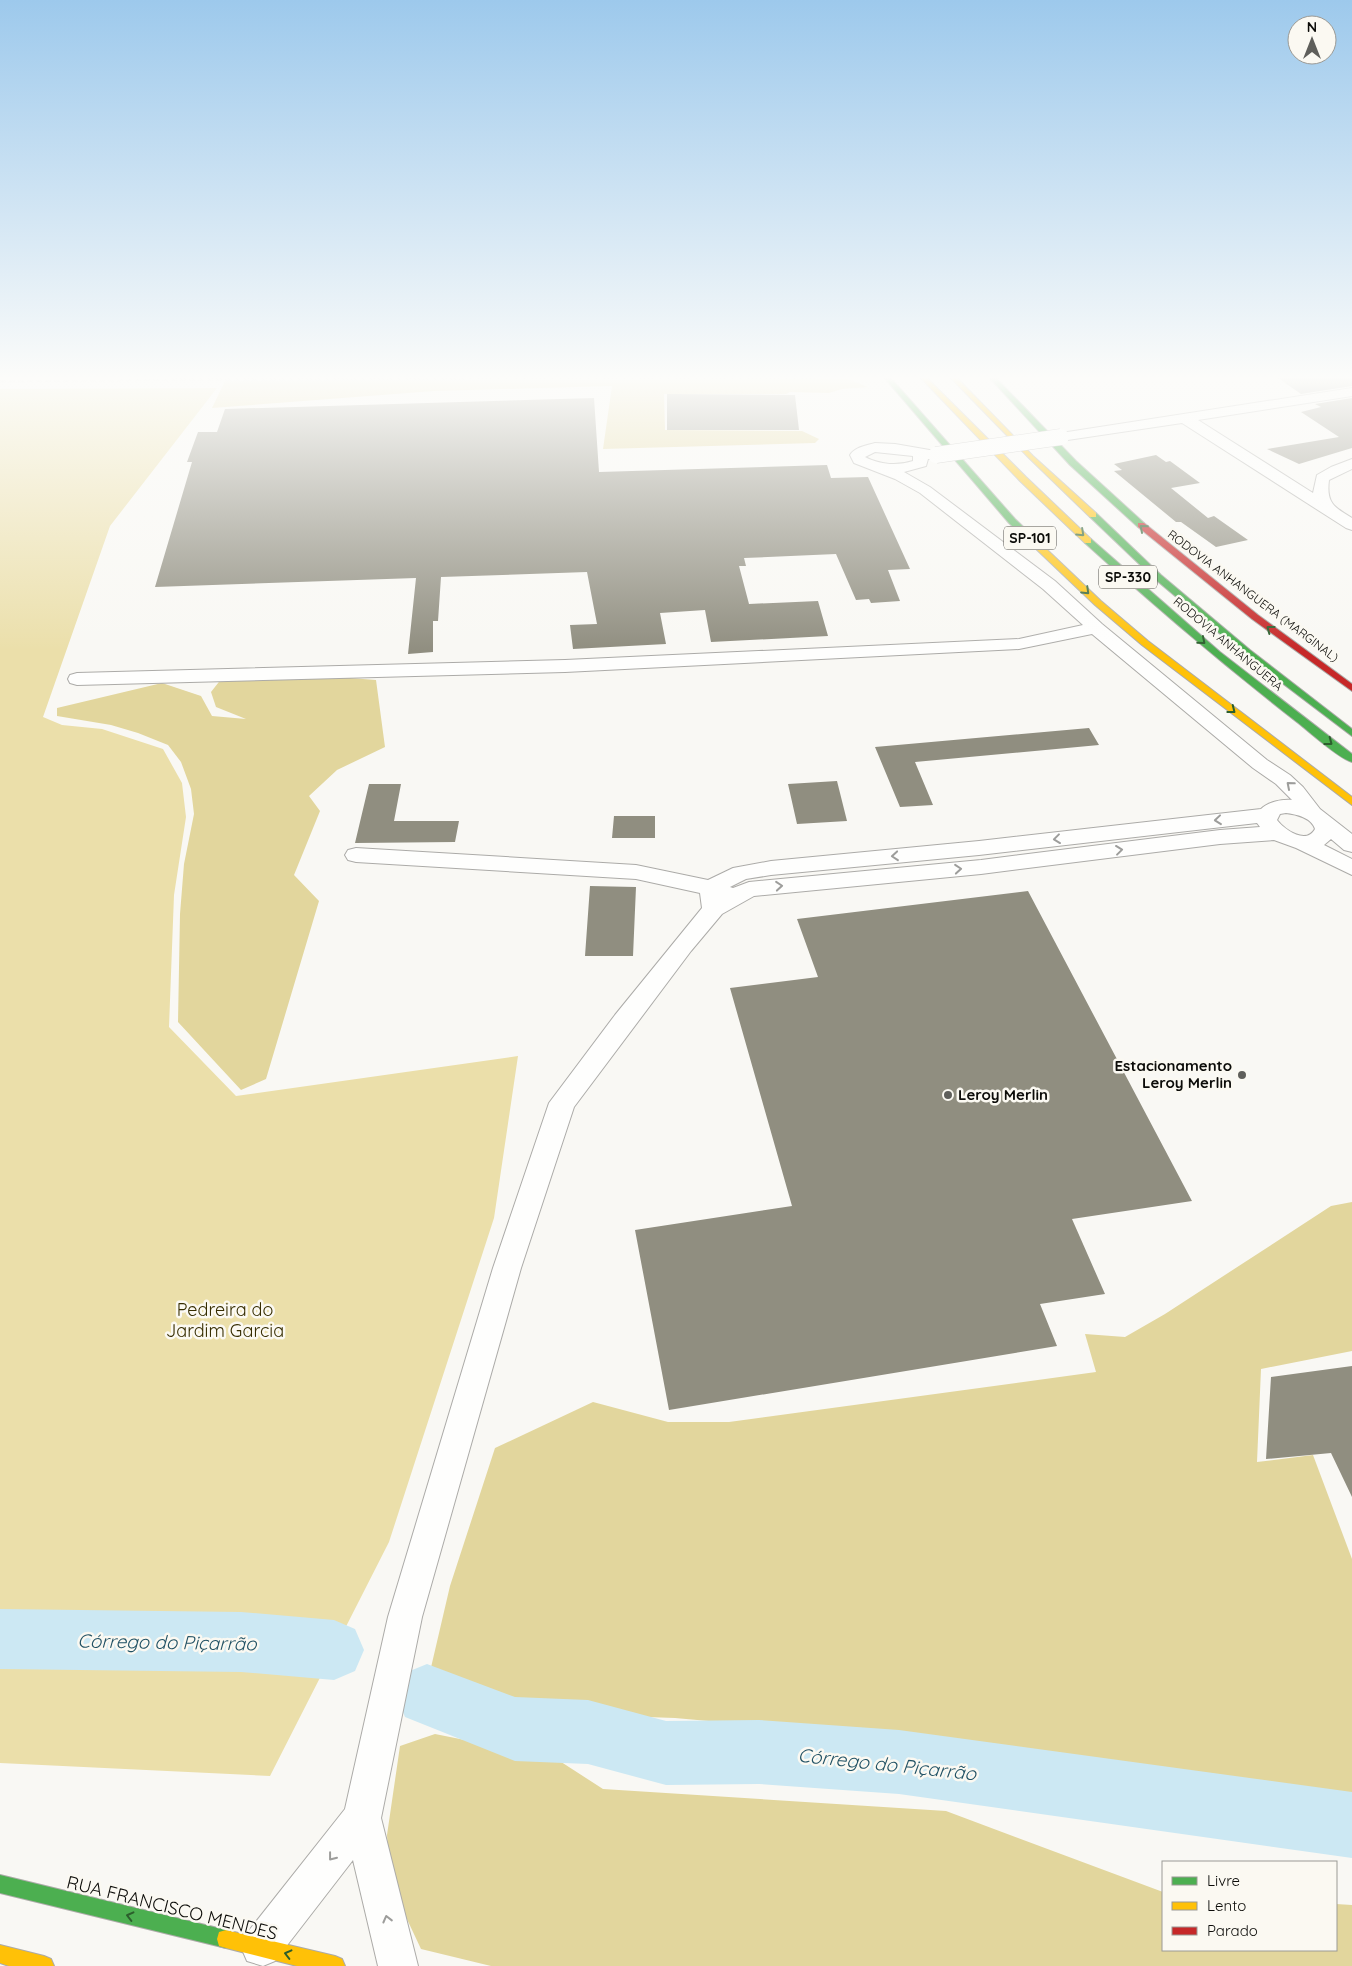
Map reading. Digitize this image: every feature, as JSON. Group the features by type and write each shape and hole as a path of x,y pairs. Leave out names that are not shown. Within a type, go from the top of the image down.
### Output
{"main road":[{"name":"SP-101","path":"966,468 1012,521 1098,603 1145,643 1194,679"},
{"name":"RODOVIA ANHANGUERA","path":"1012,468 1176,619 1270,698 1352,759"},
{"name":"RODOVIA ANHANGUERA","path":"1042,468 1132,554 1247,652 1352,733"},
{"name":"RODOVIA ANHANGUERA (MARGINAL)","path":"1077,468 1098,489 1182,562 1295,648 1352,688"},
{"path":"1076,566 1194,679 1352,802"},
{"path":"1295,648 1352,682"},
{"path":"1247,652 1352,722"},
{"name":"RUA FRANCISCO MENDES","path":"0,1884 335,1966"},
{"path":"0,1954 44,1966"}],"street":[{"path":"879,468 900,476 925,490 1049,585 1096,628 1260,764 1278,775 1299,793 1325,829 1324,834 1318,839 1300,842"},
{"path":"925,468 925,490"},
{"path":"1263,468 1352,525"},
{"path":"1324,507 1320,492 1322,478 1342,468"},
{"path":"77,679 565,666 1019,644 1096,628"},
{"path":"1260,764 1274,818 1292,840 1300,842 1352,868"},
{"path":"356,854 636,872 719,898 749,889 981,867 1220,836 1274,818 1295,807 1318,818 1352,845"},
{"path":"261,1947 362,1818 405,1617 507,1268 562,1103 719,898"},
{"path":"362,1818 398,1966"}],"green space":[{"name":"Pedreira do Jardim Garcia","path":"0,468 155,468 110,526 43,717 62,725 102,729 163,749 182,783 186,817 174,895 169,1027 236,1096 518,1056 494,1218 389,1542 270,1776 0,1763"}],"shaded area":[{"path":"324,676 376,680 385,747 337,770 309,796 320,811 294,875 319,901 266,1079 241,1090 178,1022 180,914 184,864 194,814 191,789 181,762 168,745 111,725 57,716 57,708 162,683 201,696 212,716 246,719 216,707 211,692 222,678"},
{"path":"1352,1202 1352,1351 1261,1369 1257,1462 1313,1455 1352,1559 1352,1803 1132,1773 928,1741 675,1718 532,1713 429,1676 450,1586 495,1448 593,1402 668,1422 729,1422 1096,1372 1085,1334 1125,1337 1165,1314 1331,1206"},
{"path":"435,1734 555,1758 603,1789 946,1811 1162,1892 1162,1951 1337,1951 1337,1904 1352,1905 1352,1966 491,1966 421,1949 390,1883 387,1835 400,1746"}],"building":[{"path":"190,468 599,468 599,472 738,468 828,468 831,478 868,477 910,569 888,570 900,601 871,603 869,599 856,600 836,554 744,558 746,566 739,566 749,604 818,601 828,636 711,642 705,610 660,613 666,644 573,649 570,625 597,624 587,572 441,577 438,621 433,621 433,652 408,654 416,578 155,587"},
{"path":"1119,468 1179,468 1200,483 1171,488 1208,518 1214,516 1248,540 1216,547 1181,522 1176,522 1114,471 1122,470"},
{"path":"1089,728 1099,745 915,762 933,805 900,807 875,747"},
{"path":"837,781 847,821 797,824 788,784"},
{"path":"369,784 401,784 394,821 459,821 455,842 355,843"},
{"path":"614,816 655,816 655,838 612,838"},
{"path":"590,886 636,887 633,956 585,956"},
{"name":"Leroy Merlin","path":"1028,891 1192,1201 1072,1219 1105,1294 1040,1304 1057,1346 669,1410 635,1230 792,1206 730,988 818,977 797,919"},
{"path":"1352,1366 1352,1497 1331,1453 1266,1459 1271,1377"}],"waterway":[{"name":"Córrego do Piçarrão","path":"0,1639 241,1642 334,1650"},
{"name":"Córrego do Piçarrão","path":"427,1695 515,1729 588,1732 666,1753 759,1752 899,1762 1352,1825"}],"traffic: fast":[{"path":"966,468 1012,521 1037,545"},
{"path":"1078,468 1141,525"},
{"path":"1093,515 1158,577 1247,652 1352,733"},
{"path":"1088,541 1217,654 1352,759"},
{"path":"0,1884 226,1939"}],"traffic: slow":[{"path":"1012,468 1088,541"},
{"path":"1042,468 1093,515"},
{"path":"1037,545 1098,603 1145,643 1352,802"},
{"path":"226,1939 335,1966"},
{"path":"0,1954 44,1966"}],"traffic: jam":[{"path":"1141,525 1255,617 1352,688"}],"place":[{"name":"Estacionamento Leroy Merlin","path":"1242,1075"},
{"name":"Leroy Merlin","path":"948,1095"}]}
